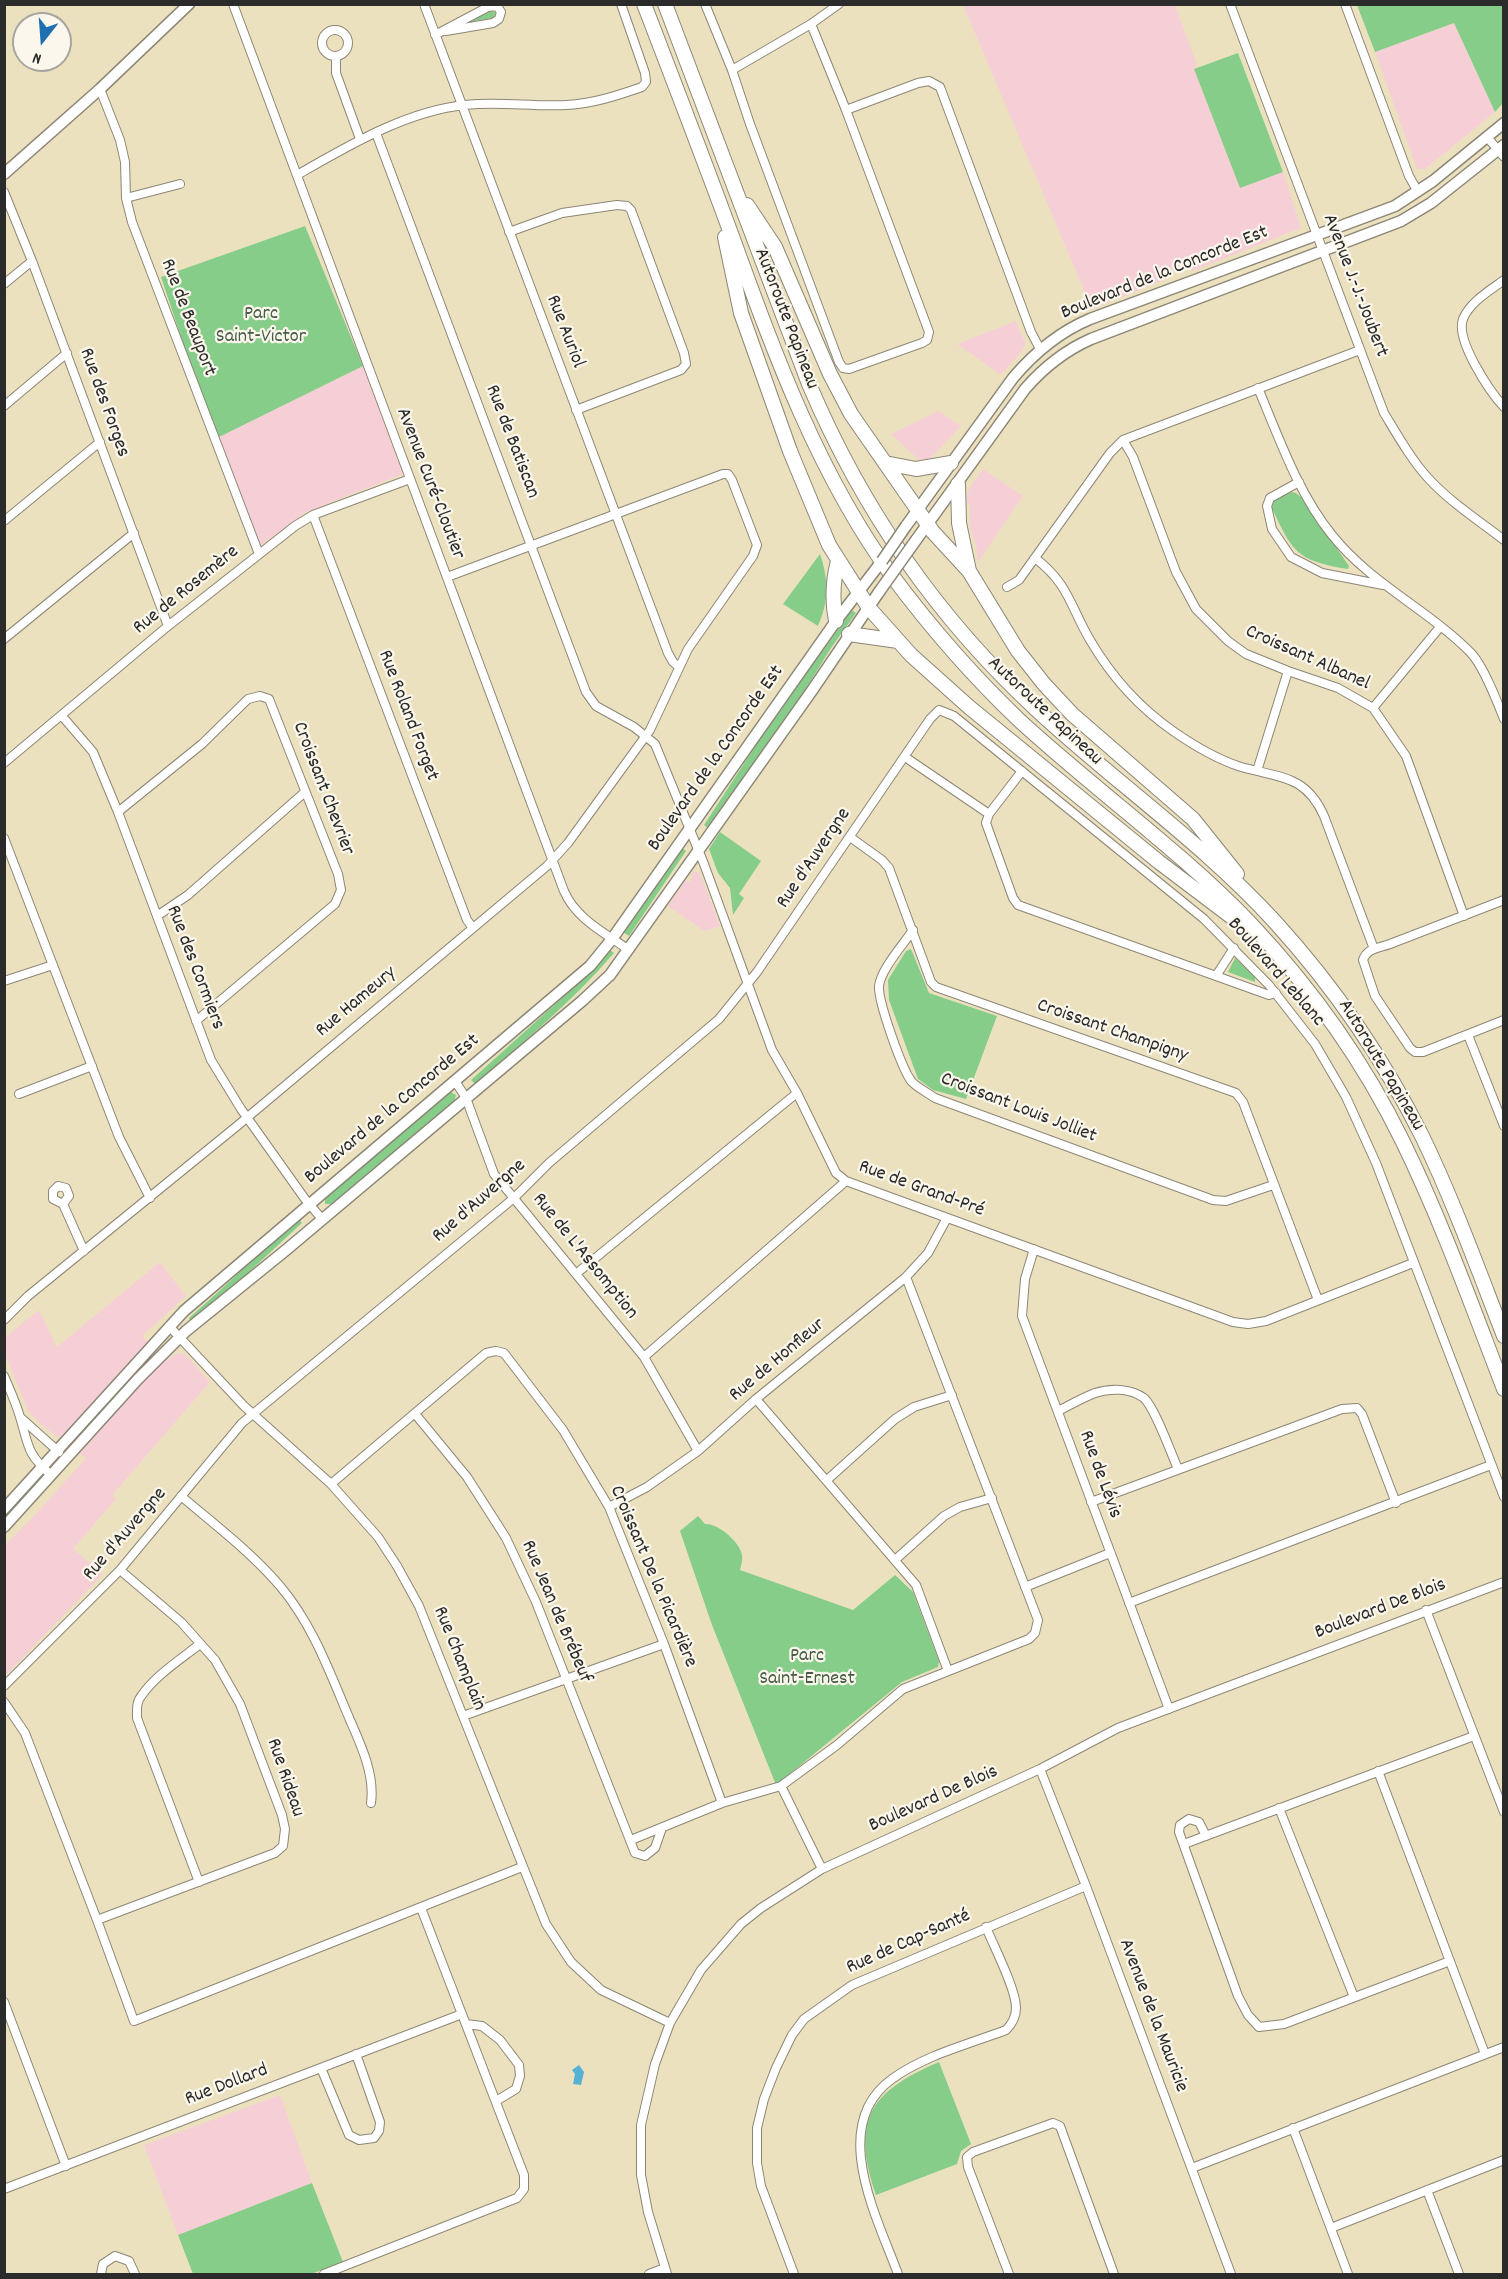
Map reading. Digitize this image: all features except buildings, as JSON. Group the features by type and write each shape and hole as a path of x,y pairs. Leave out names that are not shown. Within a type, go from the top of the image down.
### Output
{"highway":[{"name":"Autoroute Papineau","path":"644,4 758,307 808,429 851,512 897,583 957,657 1007,708 1206,880 1306,986 1372,1084 1400,1136 1447,1242 1503,1389"},
{"name":"Autoroute Papineau","path":"665,4 799,359 835,442 877,518 921,582 969,642 1022,696 1205,854 1285,934 1346,1009 1402,1099 1450,1200 1503,1336"},
{"path":"732,183 775,248 841,397 928,524 950,552 969,571 1010,639 1048,689 1096,737 1193,819 1285,934"},
{"path":"715,191 741,313 810,503 838,561 869,608 938,681 990,725 1158,862 1272,948"},
{"path":"885,462 916,469 951,463"},
{"path":"958,484 959,523 969,571"},
{"path":"836,621 833,607 834,578 838,561"},
{"path":"849,634 898,641"}],"street":[{"path":"4,174 100,89 189,4"},
{"name":"Avenue Curé-Cloutier","path":"233,4 572,907 629,950"},
{"name":"Rue Auriol","path":"424,4 668,653 679,667"},
{"path":"297,175 360,139 423,116 461,106 572,105 645,85 646,77 621,4"},
{"path":"705,4 732,70 839,362 846,369 922,343 927,340 929,333 846,110 811,24"},
{"path":"732,70 811,24 839,4"},
{"name":"Avenue J.-J.-Joubert","path":"1230,4 1384,413 1408,453 1429,479 1503,540"},
{"path":"1345,4 1409,176 1418,192"},
{"path":"435,35 497,21 502,14 495,6 488,7 468,16 446,31"},
{"path":"336,56 336,73 360,139"},
{"path":"846,110 924,81 933,82 940,87 1027,321 1040,350"},
{"name":"Rue de Beauport","path":"100,89 120,140 125,162 126,198 136,232 260,554"},
{"name":"Boulevard de la Concorde Est","path":"4,1509 169,1326 309,1204 578,977 612,939 836,621 1013,378 1040,350 1063,333 1090,319 1388,209 1418,192 1503,123"},
{"name":"Rue de Batiscan","path":"376,133 590,699 599,708 646,735"},
{"path":"1487,137 1502,150"},
{"name":"Boulevard de la Concorde Est","path":"4,1527 180,1336 610,975 916,540 1025,389 1052,362 1066,351 1091,339 1413,215 1502,150"},
{"path":"126,198 180,184"},
{"name":"Rue des Forges","path":"4,192 67,353 168,626"},
{"path":"509,232 562,213 626,205 631,210 681,342 687,362 681,370 576,410"},
{"path":"4,284 32,261"},
{"path":"1503,280 1474,305 1463,319 1462,329 1467,349 1503,407"},
{"path":"1007,587 1019,580 1110,453 1123,440 1360,350"},
{"path":"4,406 67,353"},
{"path":"1258,388 1305,495 1332,536 1383,585 1440,627 1473,655 1495,695 1503,719"},
{"name":"Croissant Albanel","path":"1123,440 1133,457 1176,572 1196,609 1228,641 1246,654 1338,688 1374,708 1406,756 1464,916"},
{"path":"4,521 100,442"},
{"name":"Rue Hameury","path":"4,1320 28,1296 248,1117 553,861 568,843 646,735 661,709 688,649 756,549 728,474 615,514"},
{"name":"Rue de Rosemère","path":"4,763 168,626 313,515 410,479"},
{"path":"1299,482 1269,498 1267,506 1272,529 1291,557 1322,573 1383,585"},
{"path":"447,577 615,514"},
{"name":"Rue Roland Forget","path":"313,515 462,909 473,928"},
{"path":"4,639 134,533"},
{"path":"1035,558 1060,581 1100,656 1142,706 1167,727 1195,745 1228,762 1292,780 1303,786 1316,800 1374,949"},
{"path":"1374,708 1440,627"},
{"path":"1257,771 1288,671"},
{"path":"1495,695 1503,692"},
{"name":"Croissant Chevrier","path":"118,812 202,744 248,699 260,696 269,699 338,874 341,890 335,904 196,1021"},
{"name":"Rue d'Auvergne","path":"4,1686 120,1570 242,1423 514,1197 549,1163 719,1019 747,985 934,714 939,710"},
{"name":"Boulevard Leblanc","path":"939,710 954,716 1191,907 1276,993 1315,1044 1346,1097 1376,1163 1503,1497"},
{"name":"Rue des Cormiers","path":"62,716 93,752 118,812 211,1060 248,1117 322,1219"},
{"name":"Rue de Grand-Pré","path":"646,735 655,744 698,851 772,1050 797,1093 836,1173 846,1181 1233,1322 1248,1324 1266,1321 1413,1263"},
{"path":"905,757 989,814"},
{"path":"1022,771 986,820 1013,898 1018,905 1269,995 1276,993"},
{"path":"157,916 188,895 305,792"},
{"name":"Croissant Champigny","path":"850,837 882,860 889,868 932,982 936,987 1236,1093 1243,1102 1318,1300"},
{"path":"4,838 8,858 53,965 119,1137 150,1198"},
{"path":"1503,900 1366,952 1363,960 1370,985 1378,1001 1411,1050 1420,1053 1503,1020"},
{"name":"Croissant Louis Jolliet","path":"913,930 883,973 879,985 880,996 900,1058 912,1082 927,1093 935,1098 1213,1200 1226,1201 1273,1185"},
{"path":"1216,976 1234,948"},
{"path":"4,981 53,965"},
{"path":"1468,1035 1503,1126"},
{"path":"19,1094 92,1066"},
{"name":"Rue de L'Assomption","path":"455,1080 466,1098 494,1174 644,1357 698,1451"},
{"path":"577,1273 797,1093"},
{"path":"644,1357 846,1181"},
{"path":"63,1204 84,1251"},
{"name":"Rue de Honfleur","path":"609,1507 647,1486 698,1451 756,1399 906,1277 928,1253 947,1218"},
{"name":"Rue de Lévis","path":"1034,1249 1025,1279 1022,1316 1169,1709"},
{"path":"662,1828 655,1848 645,1856 635,1853 631,1840 722,1803 782,1786 837,1745 903,1689 1029,1639 1035,1632 1038,1620 906,1277"},
{"name":"Rue Champlain","path":"169,1326 253,1414 331,1484 378,1537 419,1606 546,1924 571,1962 601,1989 670,2023"},
{"name":"Croissant De la Picardière","path":"331,1484 416,1415 486,1353 496,1351 504,1353 563,1430 609,1507 664,1644 722,1803"},
{"path":"4,1376 20,1417 29,1449 51,1475"},
{"path":"1058,1411 1095,1393 1114,1389 1131,1392 1144,1399 1151,1408 1178,1469"},
{"path":"827,1480 895,1419 914,1407 952,1395"},
{"path":"756,1399 916,1585 948,1671"},
{"path":"1091,1502 1342,1409 1357,1408 1362,1414 1396,1503"},
{"name":"Rue Jean de Brébeuf","path":"416,1415 466,1477 506,1538 536,1602 631,1840"},
{"path":"20,1417 66,1459"},
{"path":"1128,1603 1491,1465"},
{"path":"181,1496 255,1559 281,1586 300,1614 317,1643 360,1744 373,1787 371,1803"},
{"path":"895,1560 944,1516 960,1507 992,1498"},
{"path":"1025,1587 1110,1553"},
{"name":"Rue Rideau","path":"97,1920 275,1854 283,1846 285,1829 282,1815 240,1704 215,1660 181,1622 120,1570"},
{"name":"Boulevard De Blois","path":"666,2271 644,2190 640,2147 641,2124 655,2064 670,2023 701,1970 741,1924 783,1892 822,1869 1040,1769 1118,1728 1503,1582"},
{"path":"1426,1610 1503,1812"},
{"path":"199,1882 137,1718 137,1704 158,1678 200,1644"},
{"path":"463,1716 664,1644"},
{"path":"4,1702 25,1733 134,2021 522,1867"},
{"path":"1184,1844 1474,1736"},
{"name":"Avenue de la Mauricie","path":"1040,1769 1231,2274"},
{"path":"1378,1772 1485,2054"},
{"path":"782,1786 822,1869"},
{"path":"1279,1808 1354,1997"},
{"path":"1206,1836 1200,1822 1189,1820 1179,1825 1179,1832 1238,1996 1248,2015 1259,2027 1284,2024 1450,1961"},
{"name":"Rue de Cap-Santé","path":"794,2274 761,2186 756,2163 758,2128 764,2099 792,2035 804,2019 852,1985 1086,1886"},
{"path":"324,2274 338,2272 517,2198 524,2188 524,2175 421,1908"},
{"path":"898,2274 865,2183 860,2160 861,2127 875,2096 892,2079 927,2060 1006,2030 1013,2023 1016,2008 1011,1988 986,1927"},
{"path":"4,2002 66,2166"},
{"name":"Rue Dollard","path":"4,2189 462,2014"},
{"path":"466,2024 483,2026 500,2040 519,2066 520,2076 516,2089 496,2101"},
{"path":"1192,2168 1503,2047"},
{"path":"321,2068 349,2135 358,2140 374,2138 379,2131 380,2122 356,2054"},
{"path":"1009,2274 968,2167 967,2157 973,2152 1053,2123 1060,2126 1114,2274"},
{"path":"1293,2128 1348,2274"},
{"path":"1331,2228 1503,2160"},
{"path":"1428,2190 1459,2274"},
{"path":"101,2274 103,2264 115,2256 129,2261 135,2274"},
{"path":"649,2274 666,2271"}],"shaded area":[{"path":"963,5 1175,5 1197,65 1194,69 1240,188 1283,172 1301,228 1193,271 1186,266 1167,271 1167,279 1092,309"},
{"path":"1454,23 1495,112 1425,169 1417,169 1375,52"},
{"path":"1016,321 1025,343 1022,351 1001,375 957,344"},
{"path":"363,366 403,474 306,512 257,548 215,439"},
{"path":"938,411 961,426 929,459 918,459 891,434"},
{"path":"983,469 1023,496 978,562 976,545 970,529 970,506 966,499 969,489"},
{"path":"694,872 700,873 720,926 704,931 668,906 686,880 689,882 692,878 690,875"},
{"path":"160,1262 186,1296 142,1336 168,1360 175,1354 184,1353 210,1382 113,1494 115,1500 73,1549 103,1574 5,1676 5,1545 86,1458 39,1423 28,1411 5,1354 5,1337 39,1310 57,1347"},
{"path":"280,2095 312,2183 178,2235 144,2145"}],"green space":[{"path":"1357,5 1503,5 1503,103 1495,112 1454,23 1375,52"},
{"path":"491,10 496,13 493,18 469,22"},
{"path":"1238,53 1283,172 1240,188 1194,69"},
{"name":"Parc Saint-Victor","path":"305,226 363,366 215,439 161,277"},
{"path":"1291,492 1302,498 1349,566 1348,569 1317,562 1306,557 1291,544 1271,506 1274,500"},
{"path":"820,554 825,573 826,599 818,626 783,604"},
{"path":"852,610 856,613 800,698 708,828 704,825 773,719"},
{"path":"720,832 761,861 739,894 744,898 733,915 730,888 718,873 709,849"},
{"path":"682,848 686,851 629,936 623,932"},
{"path":"911,949 929,993 997,1016 966,1099 933,1090 918,1079 889,1000 888,980 906,951"},
{"path":"610,950 614,953 564,1005 475,1084 471,1080 592,971"},
{"path":"1235,958 1255,977 1255,982 1228,972"},
{"path":"451,1092 456,1095 454,1102 333,1204 325,1204 325,1197"},
{"path":"299,1219 302,1223 224,1295 190,1320 189,1318"},
{"name":"Parc Saint-Ernest","path":"698,1516 705,1524 722,1530 733,1539 742,1557 740,1570 853,1610 895,1575 913,1592 939,1661 938,1667 902,1682 776,1785 712,1625 680,1531"},
{"path":"939,2062 971,2144 961,2151 957,2164 876,2195 865,2147 866,2128 872,2112 882,2097 896,2085"},
{"path":"312,2183 343,2262 311,2274 193,2274 178,2235"}],"water":[{"path":"579,2065 584,2072 581,2085 573,2084 575,2074 572,2070"}]}
